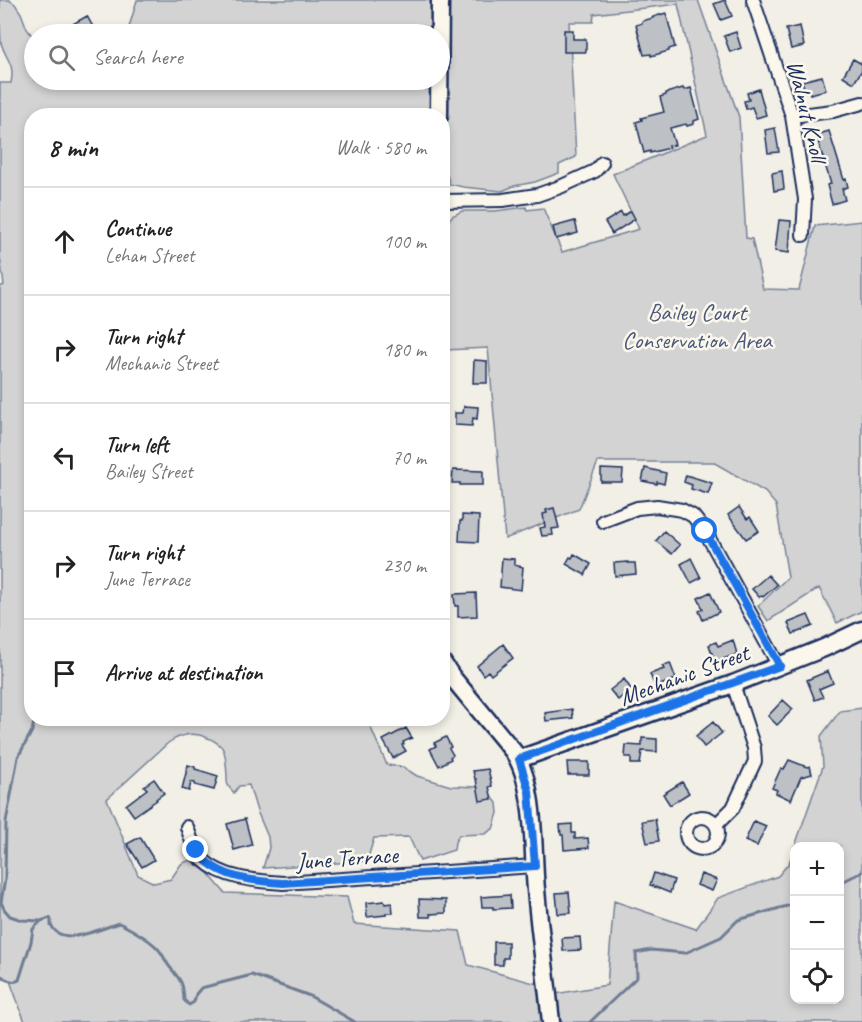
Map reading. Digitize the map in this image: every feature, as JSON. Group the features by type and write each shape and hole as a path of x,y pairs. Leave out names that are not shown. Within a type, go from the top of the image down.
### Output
{"street":[{"path":"440,0 440,24"},
{"name":"Walnut Knoll","path":"753,0 792,116 805,199 803,235"},
{"path":"439,90 439,108"},
{"path":"792,116 833,111 862,103"},
{"path":"450,201 503,200 537,195 595,171 602,163"},
{"path":"603,520 637,508 657,506 682,510 693,516 705,531 780,666"},
{"name":"Mechanic Street","path":"519,759 734,684 825,648 862,630"},
{"path":"450,674 519,759 529,791 551,1022"},
{"path":"716,825 733,808 755,761 754,748 734,684"},
{"name":"June Terrace","path":"187,827 203,861 222,872 258,881 283,883 535,866"}],"green space":[{"path":"0,0 9,0 15,4 25,24 24,90 433,90 432,108 24,108 24,726 370,726 387,765 403,767 417,776 451,786 486,789 497,803 498,813 493,829 485,834 459,835 454,850 420,861 409,837 374,838 367,861 263,868 269,848 268,837 249,785 239,786 234,793 227,783 224,750 211,739 194,734 185,735 168,743 107,799 138,875 154,883 171,879 181,864 190,860 207,872 225,893 347,897 354,924 460,931 468,965 545,986 548,1022 25,1022 10,981 0,975 0,287 4,285 0,257 0,83 11,83 12,76 11,66 1,43"},
{"path":"137,0 433,0 433,24 130,24"},
{"name":"Bailey Court Conservation Area","path":"447,0 698,0 739,117 746,238 752,239 763,289 799,290 815,226 862,221 862,611 837,623 819,588 768,621 758,606 788,577 776,505 765,492 713,462 598,462 579,509 505,539 488,348 450,350 450,219 462,211 543,208 562,252 639,229 613,174 707,135 678,4 594,14 593,22 569,22 576,157 559,165 559,173 502,191 450,184 450,108 445,108 445,90 450,90 450,24 447,24"},
{"path":"862,708 862,1022 557,1022 555,994 607,985 614,901 696,929 718,898 778,876 790,860 790,1004 844,1004 844,842 796,842 823,766 821,736 840,711"}],"building":[{"path":"725,0 732,16 721,20 714,4"},
{"path":"666,13 675,47 651,56 651,54 644,55 636,25"},
{"path":"87,16 91,24 73,24"},
{"path":"800,26 804,46 791,49 786,29"},
{"path":"564,30 573,30 573,39 586,39 586,52 564,52"},
{"path":"736,32 741,48 730,52 724,36"},
{"path":"853,59 862,64 862,70 854,83 843,76"},
{"path":"822,76 826,90 810,94 809,90 805,92 802,81"},
{"path":"683,88 684,90 691,88 699,119 694,121 694,124 670,128 675,145 644,153 636,122 642,120 641,118 664,112 660,97"},
{"path":"759,89 766,115 756,118 752,107 746,109 744,101 749,100 747,93"},
{"path":"775,128 779,152 768,153 765,130"},
{"path":"829,131 848,187 842,189 845,200 832,204 827,185 831,184 816,135"},
{"path":"782,171 784,189 774,191 772,173"},
{"path":"631,211 635,219 612,234 605,222 621,212 623,216"},
{"path":"779,220 791,221 789,253 775,251"},
{"path":"575,221 578,233 556,239 553,227"},
{"path":"474,360 487,361 487,383 473,383"},
{"path":"464,406 478,407 477,419 473,418 472,426 455,425 455,413 463,413"},
{"path":"645,468 666,473 664,484 642,481"},
{"path":"601,469 623,470 622,482 601,482"},
{"path":"453,470 483,471 483,485 452,483"},
{"path":"686,475 712,483 708,494 691,489 692,485 684,482"},
{"path":"739,507 747,519 750,517 759,531 746,539 728,515"},
{"path":"554,508 559,528 552,529 553,535 542,536 540,528 545,527 543,514 547,513 546,510"},
{"path":"462,515 479,516 478,542 459,541"},
{"path":"664,531 680,545 672,554 656,541"},
{"path":"574,554 591,564 585,575 566,564"},
{"path":"502,558 514,559 514,565 523,567 521,590 500,587"},
{"path":"691,558 701,578 691,583 681,564"},
{"path":"614,563 635,563 636,574 615,576"},
{"path":"768,575 777,585 763,597 759,597 752,589"},
{"path":"710,592 719,612 703,620 699,611 703,609 698,598"},
{"path":"476,593 477,616 458,617 458,606 455,606 454,594"},
{"path":"808,615 813,626 793,634 788,623"},
{"path":"733,640 737,654 715,662 709,645 716,642 718,646"},
{"path":"503,644 513,658 491,675 488,671 483,675 477,666"},
{"path":"670,663 676,679 655,687 650,674 664,669 662,666"},
{"path":"828,671 833,683 819,689 823,697 815,700 807,680"},
{"path":"624,679 631,689 618,700 610,690"},
{"path":"783,700 793,709 777,725 768,716"},
{"path":"572,709 573,718 546,721 545,713"},
{"path":"713,722 722,733 704,747 696,736"},
{"path":"406,728 412,738 403,742 402,745 406,751 393,758 383,740"},
{"path":"446,737 453,755 451,759 439,766 430,749 436,746 434,743"},
{"path":"642,738 657,739 657,752 642,751 640,764 631,764 631,757 625,757 626,745 642,746"},
{"path":"789,760 810,766 812,774 801,777 791,800 776,793 777,790 772,788 781,768 784,769"},
{"path":"567,762 589,762 589,775 568,775"},
{"path":"188,765 218,776 214,790 191,782 189,791 182,789"},
{"path":"488,769 492,799 480,801 473,771"},
{"path":"154,779 164,793 134,816 126,805 147,789 144,786"},
{"path":"682,782 689,793 670,805 663,794"},
{"path":"245,819 252,845 234,850 227,824"},
{"path":"655,819 659,841 647,843 642,821"},
{"path":"754,821 766,826 757,846 745,841"},
{"path":"572,824 575,839 588,838 589,848 564,850 560,825"},
{"path":"140,837 154,860 142,867 127,844"},
{"path":"654,873 674,880 670,893 650,885"},
{"path":"701,874 717,880 712,891 697,885"},
{"path":"569,892 571,913 558,914 556,893"},
{"path":"510,895 511,908 482,907 481,897"},
{"path":"419,899 446,900 446,913 420,917"},
{"path":"384,901 385,904 392,903 393,913 367,917 366,903"},
{"path":"580,937 581,950 563,951 562,938"},
{"path":"494,942 508,942 508,958 503,958 503,965 494,965"}],"waterway":[{"path":"33,726 18,757 6,822 5,879 1,902 10,916 22,920 40,921"},
{"path":"844,881 862,872"},
{"path":"590,1022 637,977 636,953 651,950 685,953 721,937 738,920 790,905"},
{"path":"0,975 12,981 19,980 33,929 41,921 50,918 51,926 57,932 72,936 119,923 146,938 155,946 181,982 184,1000 189,1005 194,1002 201,988 252,975 310,996 355,1022"}],"route":[{"path":"196,850 203,861 222,872 258,881 283,883 535,866 529,791 519,759 780,666 705,531"}]}
